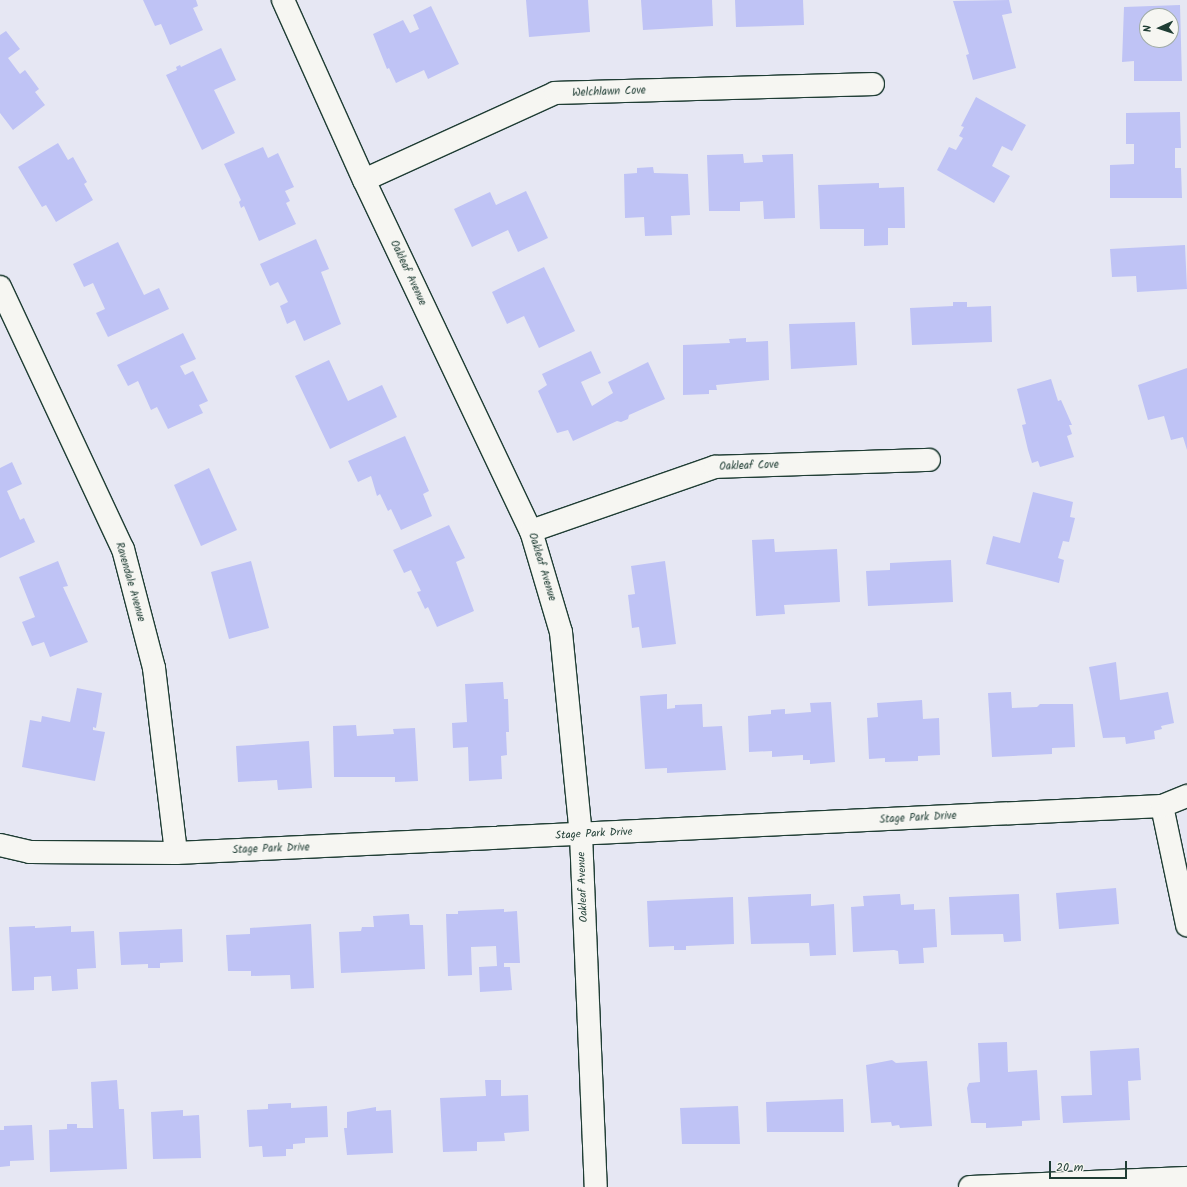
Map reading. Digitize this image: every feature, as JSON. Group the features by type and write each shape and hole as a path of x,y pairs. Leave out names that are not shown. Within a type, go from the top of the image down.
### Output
{"street":[{"name":"Oakleaf Avenue","path":"283,0 364,180 531,531 561,632 581,835 596,1187"},
{"name":"Welchlawn Cove","path":"364,180 555,94 873,84"},
{"name":"Ravendale Avenue","path":"0,286 123,549 154,668 176,853"},
{"name":"Oakleaf Cove","path":"531,531 715,467 929,460"},
{"name":"Stage Park Drive","path":"0,845 30,852 176,853 581,835 1162,806 1187,796"},
{"path":"1162,806 1187,925"},
{"path":"970,1187 1187,1178"}],"building":[{"path":"143,0 196,0 198,6 193,8 203,30 170,45 161,24 155,26"},
{"path":"526,0 588,0 590,32 529,37"},
{"path":"641,0 712,0 713,26 643,30"},
{"path":"735,0 803,0 804,25 736,27"},
{"path":"1009,0 1012,13 1002,15 1016,68 973,80 966,55 969,54 953,1"},
{"path":"1180,5 1182,81 1134,81 1134,61 1122,62 1124,7"},
{"path":"431,6 459,64 428,79 424,70 396,83 389,68 387,69 373,34 403,20 410,33 419,29 413,15"},
{"path":"6,31 20,49 8,58 20,74 25,70 39,89 35,92 45,105 13,130 0,113 0,35"},
{"path":"221,48 236,80 214,90 235,133 202,150 166,75 177,70 176,67 180,65 181,67"},
{"path":"976,97 1026,125 1012,151 1002,146 992,166 1010,176 994,203 937,170 949,147 956,150 963,138 959,136 964,127 961,126"},
{"path":"1180,112 1181,148 1175,148 1175,168 1181,168 1182,198 1110,198 1110,165 1134,164 1134,144 1126,144 1126,113"},
{"path":"58,143 68,160 73,157 87,182 84,184 93,200 56,222 46,205 42,207 18,167"},
{"path":"263,147 268,158 278,153 294,187 285,191 290,201 286,203 296,224 259,241 244,206 241,208 239,202 241,200 224,164"},
{"path":"743,154 744,163 763,162 762,155 793,154 795,218 764,219 763,201 740,202 740,211 709,211 707,155"},
{"path":"653,167 654,173 688,174 690,215 671,216 672,235 645,236 644,217 625,218 624,174 637,173 637,168"},
{"path":"879,183 879,188 904,187 905,228 888,228 888,245 864,246 864,229 820,229 818,185"},
{"path":"526,191 548,238 518,252 508,230 472,247 454,209 490,192 496,205"},
{"path":"316,239 329,269 321,272 341,324 304,341 295,320 287,324 280,306 288,302 278,282 270,286 260,264"},
{"path":"118,242 144,295 159,288 169,309 108,337 96,313 105,309 93,283 84,287 73,264"},
{"path":"1185,245 1187,289 1137,292 1136,276 1112,277 1110,249"},
{"path":"544,267 575,331 539,348 524,316 507,324 492,292"},
{"path":"953,302 967,302 967,307 991,306 992,342 912,345 910,308 953,306"},
{"path":"855,322 857,365 791,369 789,324"},
{"path":"183,333 196,359 180,366 185,375 193,371 208,401 199,405 203,413 168,429 157,407 151,410 138,381 128,386 117,365"},
{"path":"746,338 746,342 768,341 769,380 716,385 717,390 709,390 709,394 683,395 683,345 730,343 729,339"},
{"path":"591,351 601,373 581,382 592,406 613,393 608,382 648,362 665,399 629,415 628,419 621,422 617,421 573,441 568,430 557,433 538,391 547,385 542,374"},
{"path":"329,360 348,401 382,385 397,417 330,449 295,376"},
{"path":"1187,368 1187,450 1183,437 1171,440 1164,416 1148,420 1138,385"},
{"path":"1051,379 1058,401 1061,400 1072,425 1069,425 1072,434 1067,436 1074,457 1040,467 1038,461 1032,463 1028,450 1022,425 1026,424 1017,389"},
{"path":"405,436 429,491 423,494 432,516 401,530 391,509 388,511 380,494 377,496 371,476 358,482 348,461"},
{"path":"12,462 22,484 7,491 20,520 24,518 35,542 0,558 0,468"},
{"path":"209,468 237,530 201,546 174,485"},
{"path":"1033,492 1073,502 1070,517 1075,518 1069,542 1063,541 1058,558 1064,560 1059,583 986,564 993,536 1020,543"},
{"path":"449,525 465,558 456,562 474,611 437,627 428,607 425,609 417,592 421,591 411,570 404,573 393,550"},
{"path":"774,539 775,552 837,549 840,602 784,605 785,614 756,616 752,540"},
{"path":"951,560 953,602 868,606 866,571 890,570 890,563"},
{"path":"58,561 68,586 63,587 88,642 50,657 44,642 32,646 22,622 35,617 19,577"},
{"path":"251,561 269,628 229,639 211,572"},
{"path":"665,561 676,644 642,648 639,627 632,628 628,595 635,594 631,566"},
{"path":"1116,662 1120,700 1168,692 1174,723 1161,726 1162,729 1154,731 1155,739 1126,744 1125,737 1103,738 1089,667"},
{"path":"503,682 504,699 508,699 509,732 506,732 507,755 501,756 502,779 469,781 468,747 453,748 452,723 467,722 465,684"},
{"path":"77,688 102,693 96,728 93,727 93,730 105,732 95,781 22,767 30,720 41,722 42,716 70,722"},
{"path":"1011,692 1012,708 1037,707 1040,704 1073,704 1075,747 1052,748 1052,754 992,757 988,693"},
{"path":"667,694 667,709 675,708 675,705 702,704 703,727 722,726 726,770 667,773 667,768 645,769 640,696"},
{"path":"922,700 923,719 939,718 940,755 918,756 918,761 885,762 885,758 869,759 867,718 878,717 877,703"},
{"path":"831,702 835,762 810,764 810,760 803,760 803,755 772,757 772,751 749,752 748,716 771,714 771,710 785,709 785,714 811,712 810,703"},
{"path":"356,725 357,736 394,734 393,729 415,728 418,781 395,782 395,777 334,777 333,726"},
{"path":"309,741 312,788 278,790 277,780 238,782 236,746"},
{"path":"1116,888 1119,924 1059,929 1056,893"},
{"path":"811,894 811,906 834,904 836,955 810,956 809,943 751,944 748,897"},
{"path":"900,894 901,905 914,904 914,910 935,909 937,947 923,948 924,963 899,964 898,951 894,950 853,952 851,907 864,906 863,896"},
{"path":"1019,894 1021,941 1004,942 1003,934 951,935 949,897"},
{"path":"733,897 734,944 686,946 686,950 674,950 674,946 649,947 647,901"},
{"path":"504,909 504,912 517,911 520,963 504,963 504,967 510,967 512,990 480,992 479,967 497,966 496,946 471,947 472,975 448,976 446,914 458,914 458,911"},
{"path":"409,914 410,925 423,925 425,969 341,973 339,932 361,931 362,927 374,927 373,916"},
{"path":"311,924 314,988 291,989 290,975 251,976 251,971 228,971 226,935 250,934 250,928"},
{"path":"35,926 35,928 71,926 71,932 94,931 96,968 77,969 78,989 52,991 51,976 34,977 34,990 12,991 9,927"},
{"path":"182,929 183,962 160,963 160,968 148,968 148,964 121,965 119,932"},
{"path":"1007,1042 1008,1072 1037,1070 1040,1120 1022,1121 1022,1126 986,1128 986,1123 971,1123 967,1088 969,1083 980,1082 978,1043"},
{"path":"1139,1048 1141,1080 1128,1081 1130,1120 1063,1123 1061,1096 1092,1095 1090,1051"},
{"path":"892,1060 896,1063 927,1061 932,1126 900,1128 899,1125 892,1126 891,1122 871,1123 866,1065"},
{"path":"117,1080 119,1109 124,1109 127,1169 50,1172 49,1130 67,1129 67,1124 77,1124 77,1128 93,1128 91,1082"},
{"path":"485,1080 501,1080 501,1096 528,1095 529,1131 504,1133 505,1141 477,1142 477,1151 443,1152 440,1098 486,1096"},
{"path":"843,1099 844,1132 767,1132 766,1102"},
{"path":"291,1103 291,1108 327,1106 328,1137 305,1138 305,1143 293,1144 293,1149 286,1149 286,1156 263,1157 262,1146 249,1147 247,1110 268,1109 268,1104"},
{"path":"738,1106 740,1144 682,1144 680,1108"},
{"path":"376,1107 376,1111 391,1110 393,1153 347,1155 344,1128 347,1128 347,1112"},
{"path":"183,1110 183,1116 199,1115 201,1158 153,1159 151,1112"},
{"path":"32,1125 34,1160 10,1161 10,1166 0,1167 0,1130 4,1130 4,1126"}]}
